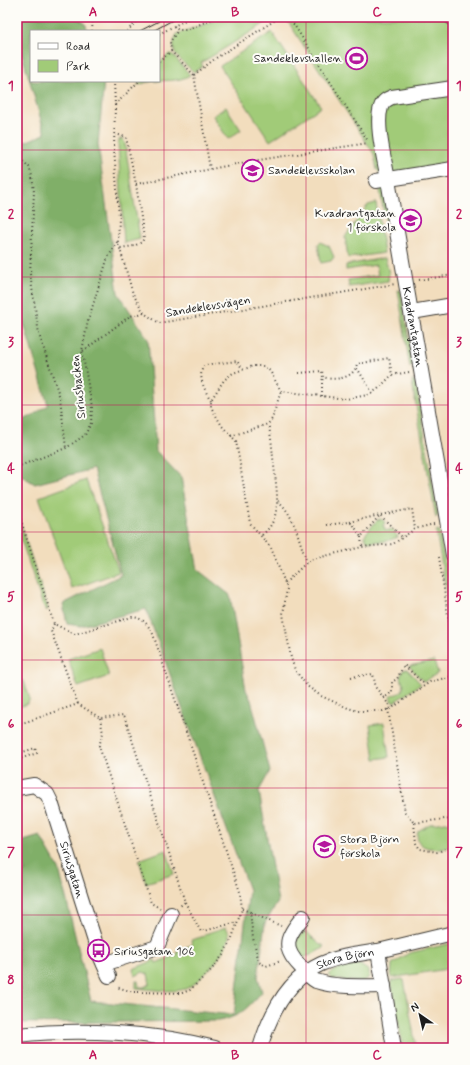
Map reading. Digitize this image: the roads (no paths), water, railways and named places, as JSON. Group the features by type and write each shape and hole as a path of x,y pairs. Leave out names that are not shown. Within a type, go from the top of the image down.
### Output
{"street":[{"name":"Kvadrantgatan","path":"453,88 392,97 385,101 381,107 375,140 400,283 412,312 453,555"},
{"path":"382,180 453,169"},
{"path":"412,312 453,305"},
{"name":"Siriusgatan","path":"17,788 34,785 47,794 51,802 98,951 106,970 157,947 171,914"},
{"path":"303,916 292,930 287,944 292,958 306,973 315,980 327,983 356,986 384,986"},
{"path":"378,951 453,933"},
{"name":"Stora Björn","path":"260,1048 280,1000 294,983 306,973 321,964 344,956 378,951 394,1048"},
{"path":"17,1035 76,1033 129,1034 191,1042 215,1048"}],"tram line":[{"path":"155,30 178,17"},
{"path":"142,30 159,21"}],"place":[{"name":"Sandeklevshallen","path":"357,58"},
{"name":"Sandeklevsskolan","path":"253,170"},
{"name":"Kvadrantgatan 1 förskola","path":"411,220"},
{"name":"Stora Björn förskola","path":"324,846"},
{"name":"Siriusgatan 106","path":"98,951"}]}
